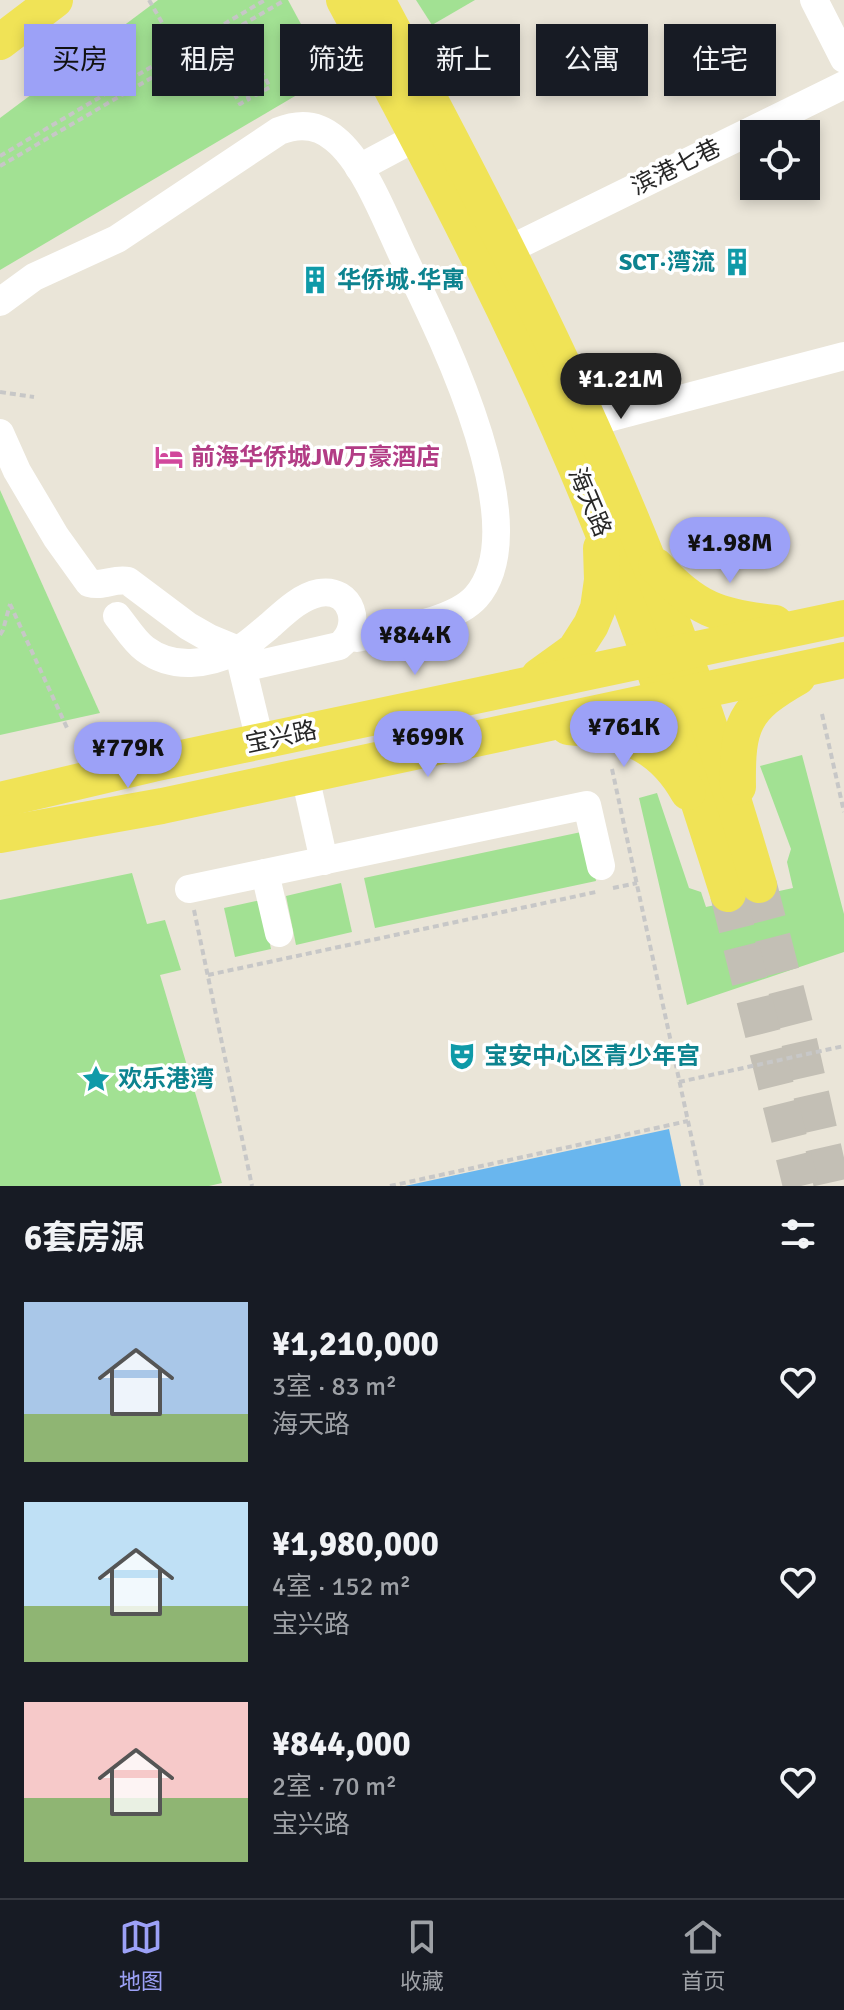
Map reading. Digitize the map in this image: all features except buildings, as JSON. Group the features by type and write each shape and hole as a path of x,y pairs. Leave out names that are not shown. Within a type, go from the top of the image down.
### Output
{"main road":[{"path":"0,42 55,0"},
{"name":"海天路","path":"344,0 505,311 601,527 667,655 744,890"},
{"name":"海天路","path":"377,0 508,250 589,423 647,557 667,655"},
{"path":"527,684 575,650 591,625 598,608 602,580 601,527"},
{"path":"647,557 693,601 715,612 741,620 804,627"},
{"name":"宝兴路","path":"0,800 153,764 844,618"},
{"path":"722,818 741,733 755,708 776,689 830,663"},
{"name":"宝兴路","path":"0,835 162,806 830,663"},
{"path":"538,724 592,729 635,740 656,754 722,818"},
{"path":"153,764 162,806"}],"street":[{"path":"828,11 844,59"},
{"name":"滨港七巷","path":"508,250 844,85"},
{"path":"0,302 34,277 117,239 279,131 289,127 311,126 342,145 359,168 427,304 465,394 492,489 495,534 489,574 480,592 466,606 434,620 357,638 349,636"},
{"path":"359,168 417,137"},
{"path":"589,423 844,356"},
{"path":"0,433 17,471 56,537 89,583 100,585 116,580 128,581 188,626 240,659 260,741"},
{"path":"117,616 142,647 169,662 182,664 240,659 332,648 339,646 349,636 353,616 347,604 336,595 323,592 313,595 292,607 240,659"},
{"path":"305,776 324,861"},
{"path":"189,889 587,805 601,866"},
{"path":"265,873 279,933"}],"path":[{"path":"149,0 163,24"},
{"path":"224,24 265,0"},
{"path":"244,24 285,0"},
{"path":"0,156 152,66"},
{"path":"0,166 152,77"},
{"path":"236,96 240,104 249,99 247,96"},
{"path":"0,392 34,397"},
{"path":"0,635 10,604 68,730"},
{"path":"822,714 844,812"},
{"path":"612,769 702,1186"},
{"path":"208,975 637,883"},
{"path":"189,889 252,1186"},
{"path":"679,1082 844,1046"},
{"path":"390,1186 688,1121"}],"green space":[{"path":"158,0 288,0 301,24 280,24 280,96 295,96 0,270 0,118 29,96 136,96 136,24 126,24"},
{"path":"416,0 475,0 434,24"},
{"path":"0,490 100,713 0,735"},
{"path":"802,755 844,914 844,952 687,1005 639,798 657,793 689,888 701,892 706,907 793,888 787,862 791,849 760,766"},
{"path":"586,831 596,881 375,928 364,878"},
{"name":"欢乐港湾","path":"132,873 147,924 165,920 181,970 160,975 222,1183 209,1186 0,1186 0,900"},
{"path":"341,883 352,932 296,945 286,896"},
{"path":"261,900 271,949 235,957 224,908"}],"water":[{"path":"669,1129 681,1186 405,1186"}],"tunnel":[{"path":"759,885 832,1186"},
{"path":"728,894 801,1186"}],"place":[{"name":"SCT·湾流","path":"737,262"},
{"name":"华侨城·华寓","path":"315,280"},
{"name":"前海华侨城JW万豪酒店","path":"169,457"},
{"name":"宝安中心区青少年宫","path":"462,1056"},
{"name":"欢乐港湾","path":"96,1079"}]}
